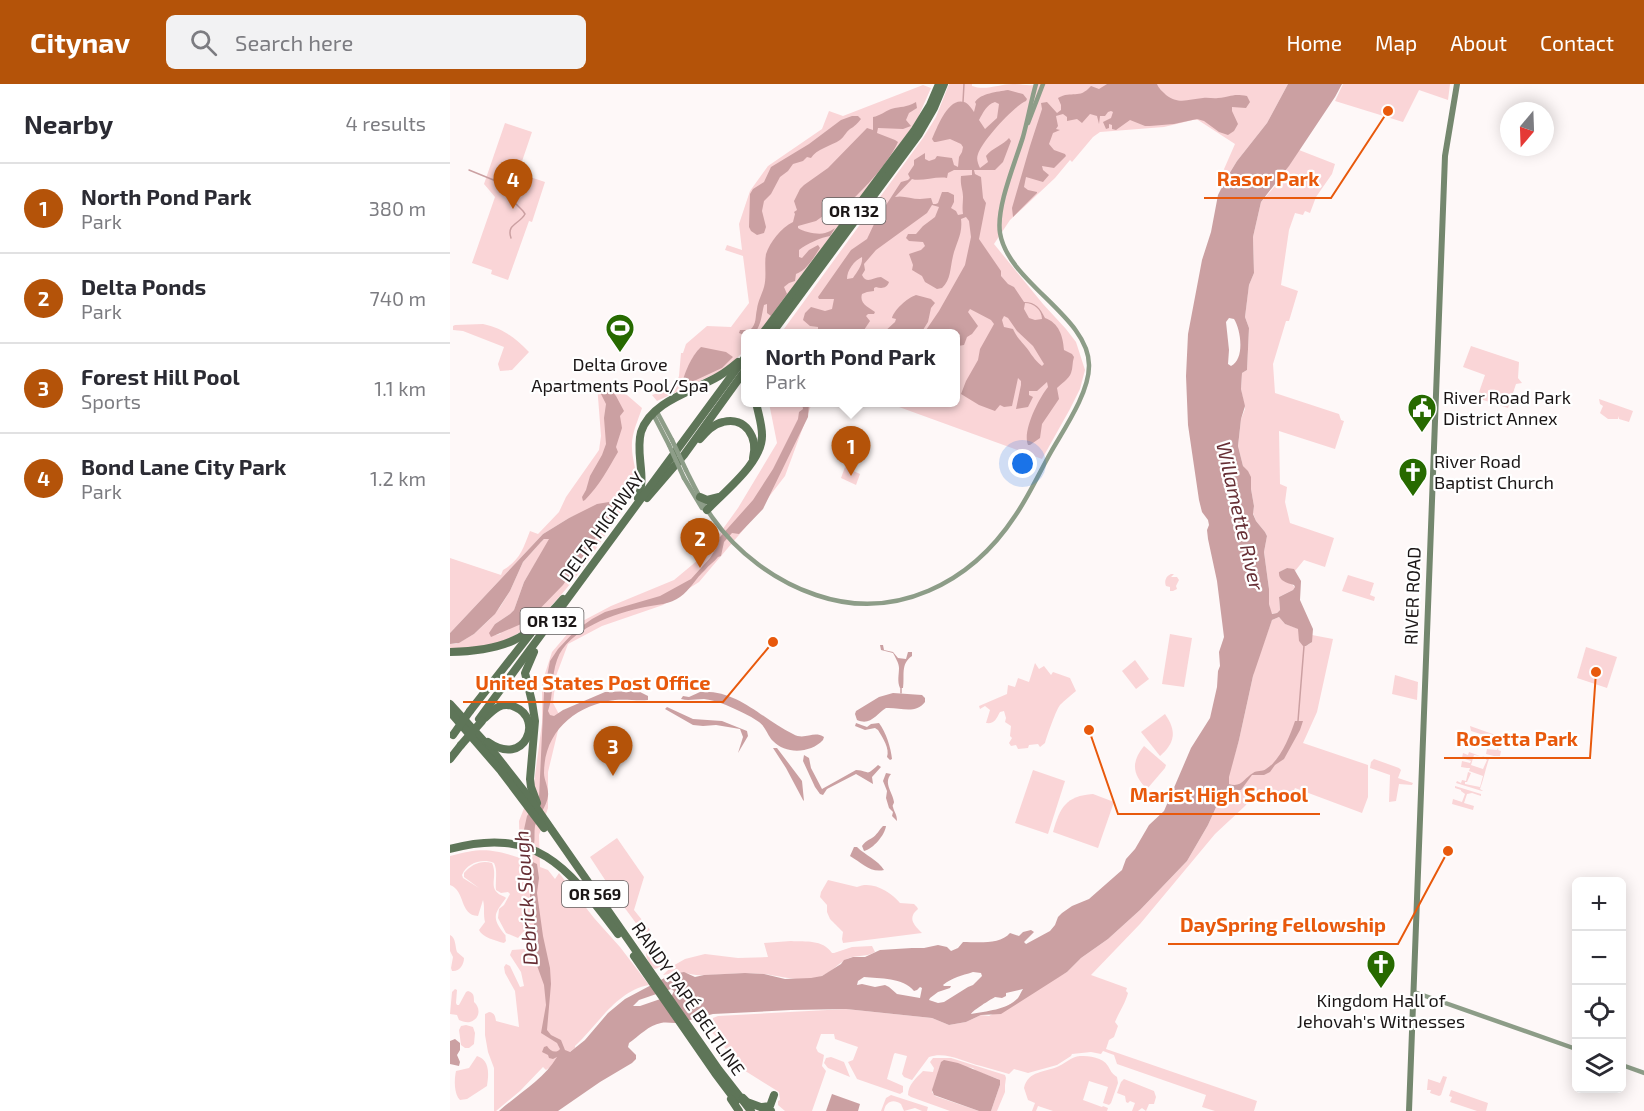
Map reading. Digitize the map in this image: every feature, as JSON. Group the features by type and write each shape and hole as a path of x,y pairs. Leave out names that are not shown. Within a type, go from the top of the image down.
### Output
{"highway":[{"name":"OR 132","path":"766,329 914,131 930,105 939,84"},
{"name":"OR 132","path":"775,329 918,134 934,108 944,84"},
{"path":"634,508 642,484 640,438 643,427 654,412 717,377 741,360"},
{"name":"DELTA HIGHWAY","path":"450,759 481,720 741,363"},
{"name":"DELTA HIGHWAY","path":"513,676 582,589 641,506 684,454 741,376"},
{"path":"707,510 748,468 758,454 762,438 757,407"},
{"path":"684,454 715,425 725,422 737,423 749,430 755,442 754,454 748,468"},
{"path":"700,497 710,500 720,497"},
{"path":"451,736 536,627 592,567"},
{"path":"450,652 475,651 507,644 536,627"},
{"path":"534,652 525,673 535,721 530,770 530,800 541,817"},
{"path":"513,676 529,692"},
{"name":"RANDY PAPÉ BELTLINE","path":"450,704 530,800 629,949 647,971"},
{"path":"450,718 477,738 506,750 514,749 522,744 529,732 526,716 513,706 498,706 481,720"},
{"name":"RANDY PAPÉ BELTLINE","path":"450,712 477,738"},
{"name":"RANDY PAPÉ BELTLINE","path":"541,817 698,1043 725,1087 744,1111"},
{"path":"450,849 481,842 500,842 521,846 543,855 563,868 577,882 629,949"},
{"name":"RANDY PAPÉ BELTLINE","path":"698,1043 751,1111"},
{"path":"709,1055 744,1100 771,1111"},
{"path":"725,1087 739,1111"},
{"path":"760,1107 770,1106 774,1095"}],"main road":[{"path":"654,412 707,510 720,528 733,543 766,569 808,592 843,602 860,604 900,601 935,588 969,566 1000,536 1016,515 1082,395 1088,379 1088,355 1081,337 1018,268 1001,240 999,230 1000,216 1036,84"},
{"path":"1023,134 1043,84"},
{"name":"RIVER ROAD","path":"1409,1111 1444,156 1457,84"},
{"path":"670,443 684,478 702,508 707,510"},
{"path":"1414,992 1572,1048"},
{"path":"1626,1066 1644,1073"}],"shaded area":[{"path":"949,84 972,84 972,86 982,88 1013,84 1288,84 1267,123 1226,179 1221,176 1235,144 1198,120 1164,127 1100,132 1072,162 1070,160 1055,178 1010,220 994,244 1076,342 1085,370 1080,389 1042,459 899,407 960,407 960,329 784,329 936,117"},
{"path":"1343,84 1450,84 1448,100 1419,90 1403,122 1335,101"},
{"path":"923,85 931,88 916,122 771,318 761,329 741,329 741,354 721,371 657,401 652,395 675,387 679,376 681,353 686,344 707,326 731,327 749,303 743,256 725,250 727,245 742,250 739,224 750,191 768,166 822,129 829,111 843,116"},
{"path":"505,123 532,132 518,173 545,182 532,222 529,221 508,280 491,274 492,270 472,263 495,197 484,184"},
{"path":"1299,150 1335,164 1332,174 1316,197 1310,213 1305,211 1303,215 1295,213 1289,230 1281,285 1298,291 1273,364 1275,393 1339,414 1341,420 1344,421 1335,449 1279,431 1280,484 1287,487 1285,502 1290,523 1334,538 1325,567 1304,560 1295,571 1287,568 1279,572 1295,587 1279,597 1280,610 1271,614 1264,552 1267,536 1253,513 1251,484 1238,446 1241,419 1245,409 1241,389 1242,373 1247,370 1249,328 1245,317 1249,285 1254,273 1253,237 1261,202 1276,185"},
{"path":"483,324 508,334 529,352 512,370 500,371 498,364 504,347 463,331 453,330 455,325"},
{"path":"1471,346 1519,362 1518,378 1522,383 1516,384 1508,408 1477,398 1485,375 1463,367"},
{"path":"597,384 627,395 642,408 632,443 636,480 629,499 571,583 531,625 493,644 450,648 450,644 456,644 474,634 490,619 510,591 523,562 544,539 550,539 524,582 514,610 495,624 491,636 500,634 581,513 543,534 450,633 450,558 501,575 503,570 520,554 530,531 538,534 559,512 566,497 599,450 601,436"},
{"path":"1599,399 1633,411 1629,422 1619,419 1619,416 1618,419 1608,419 1600,413 1603,406"},
{"path":"770,407 811,407 785,476 699,582 663,605 602,626 568,644 556,676 553,703 561,718 548,772 548,808 539,835 540,867 548,870 555,879 559,873 649,985 637,988 617,1001 575,1048 546,1070 543,1067 520,1091 494,1111 494,1068 485,1035 485,1014 491,1012 496,1021 519,1027 515,991 504,967 506,964 510,966 520,987 524,986 521,972 510,955 512,950 525,949 527,939 530,939 529,930 523,932 518,938 506,933 498,918 499,909 510,894 496,890 494,863 485,861 467,867 462,875 463,878 479,888 464,877 464,873 477,864 492,863 494,887 496,891 499,894 506,898 497,911 496,918 506,941 504,943 486,937 479,930 485,922 483,900 478,916 468,912 458,892 450,885 450,856 485,850 520,858 519,821 534,783 542,723 542,683 552,652 575,625 611,606 674,580 704,555 738,508 777,443"},
{"path":"845,467 860,474 856,485 841,478"},
{"path":"1174,574 1171,577 1177,577 1179,580 1177,589 1173,591 1170,591 1170,587 1165,584 1167,577"},
{"path":"1348,575 1374,583 1370,595 1375,597 1374,601 1342,591"},
{"path":"1279,617 1285,624 1299,629 1299,641 1306,646 1311,643 1312,635 1333,639 1317,712 1303,743 1368,765 1368,797 1362,813 1295,788 1290,800 1259,789 1245,806 1215,834 1140,924 1091,975 1127,988 1127,997 1115,1022 1118,1026 1106,1049 1257,1101 1254,1111 1215,1111 1202,1107 1206,1095 1117,1064 1114,1055 1103,1051 1101,1054 1091,1052 1072,1054 1057,1065 1028,1073 1014,1069 1009,1074 955,1058 935,1056 929,1057 912,1080 902,1074 907,1056 895,1053 887,1079 903,1086 903,1092 900,1094 857,1079 848,1062 853,1060 858,1047 835,1039 834,1034 821,1034 816,1048 824,1055 822,1066 826,1071 812,1111 785,1111 778,1105 779,1092 739,1067 711,1032 713,1018 718,1016 846,1009 932,1018 949,1025 966,1022 981,1015 989,1016 1067,972 1140,910 1187,861 1227,790 1235,791 1242,784 1233,786 1229,784 1228,777 1239,740 1255,667 1272,620"},
{"path":"1170,634 1192,638 1184,687 1162,684"},
{"path":"1586,647 1617,657 1607,688 1577,678"},
{"path":"1135,660 1149,679 1136,689 1122,671"},
{"path":"1035,663 1039,669 1044,666 1051,675 1053,672 1070,678 1076,691 1058,708 1045,743 1040,747 1038,744 1018,749 1016,745 1011,746 1009,743 1012,738 1010,736 1011,726 1005,722 1004,711 1000,712 993,722 986,723 990,710 985,706 980,709 979,706 1007,694 1008,685 1015,687 1018,678 1029,682"},
{"path":"1395,675 1418,682 1417,700 1392,694"},
{"path":"1165,714 1173,736 1169,746 1160,756 1141,732"},
{"path":"1470,726 1521,744 1518,746 1501,741 1498,750 1501,751 1500,756 1486,754 1487,749 1497,750 1500,740 1489,737 1485,747 1487,736 1471,731"},
{"path":"1144,746 1166,765 1147,789 1138,778 1135,768 1137,757"},
{"path":"1469,752 1480,756 1474,755 1471,765 1483,769 1487,760 1482,756 1489,759 1480,789 1483,791 1456,783 1466,781 1468,772 1471,773 1465,784 1480,787 1483,776 1469,771 1470,768 1461,767 1462,761 1470,763 1471,761 1462,758 1463,753 1468,755"},
{"path":"1374,759 1399,768 1401,770 1398,778 1413,783 1412,785 1399,784 1396,801 1389,802 1390,775 1370,768"},
{"path":"1033,770 1065,781 1048,834 1015,823"},
{"path":"1455,786 1481,794 1481,796 1467,794 1464,803 1474,806 1473,810 1452,804 1453,799 1462,802 1465,794"},
{"path":"1093,794 1114,802 1098,848 1053,832 1058,816 1070,800"},
{"path":"617,838 644,877 634,910 650,930 644,934 590,857"},
{"path":"828,880 857,887 875,886 892,895 900,903 914,904 918,909 912,918 922,933 843,943 843,932 830,919 827,905 820,897"},
{"path":"450,935 457,952 464,958 461,967 455,971 451,968 453,957 450,951"},
{"path":"791,941 819,943 832,953 852,947 872,946 875,952 849,958 825,974 808,979 756,973 663,975 685,959 705,954 738,958 768,957 764,943"},
{"path":"648,952 661,958 665,965 653,968 647,957"},
{"path":"457,990 457,1005 466,992 473,995 478,1016 473,1021 464,1022 459,1020 457,1015 450,1014 452,992"},
{"path":"461,1026 473,1027 475,1033 474,1044 469,1048 461,1045 459,1030"},
{"path":"477,1056 486,1064 487,1086 467,1099 460,1100 455,1087 456,1071 469,1068"},
{"path":"1080,1056 1103,1061 1117,1077 1118,1083 1109,1105 1103,1103 1108,1087 1089,1081 1083,1100 1108,1108 1107,1111 1053,1111 1038,1106 1036,1111 1032,1111 1035,1103 1028,1100 1024,1088 1029,1078"},
{"path":"831,1057 844,1062 850,1077 828,1068 824,1063 826,1058"},
{"path":"933,1058 951,1058 1005,1075 1005,1092 997,1111 991,1111 1000,1085 998,1079 973,1068 941,1063 932,1092 935,1096 979,1111 950,1111 908,1095 911,1085 923,1071 933,1072 934,1068 930,1062"},
{"path":"1443,1076 1447,1077 1441,1095 1430,1093 1431,1090 1427,1090 1428,1079 1440,1083"},
{"path":"1124,1079 1154,1091 1156,1097 1154,1104 1149,1104 1146,1111 1142,1108 1132,1111 1135,1103 1126,1102 1125,1096 1117,1093"},
{"path":"1451,1090 1488,1103 1486,1111 1477,1111 1450,1102"},
{"path":"891,1095 928,1107 927,1111 915,1108 904,1111 901,1104 892,1101 886,1105 884,1111 881,1111 886,1098"}],"water":[{"path":"1107,84 1157,84 1166,95 1180,101 1238,95 1247,96 1250,102 1246,108 1232,107 1238,124 1228,135 1197,119 1150,126 1130,120 1116,130 1112,129 1112,125 1109,124 1109,128 1106,129 1103,122 1111,118 1113,112 1111,111 1105,116 1100,116 1099,124 1097,116 1090,114 1082,123 1077,119 1067,121 1067,117 1063,114 1056,116 1058,126 1056,129 1060,130 1053,133 1049,144 1054,150 1066,156 1054,168 1042,166 1049,175 1043,182 1026,177 1024,187 1037,193 1013,217 1012,208 1042,109 1041,103 1047,102 1057,113 1061,110 1058,98 1083,93 1091,86 1099,89"},
{"name":"Willamette River","path":"1288,84 1342,84 1289,166 1261,202 1253,237 1254,273 1249,285 1245,317 1249,328 1247,370 1242,373 1241,389 1245,406 1238,446 1243,466 1251,477 1253,514 1267,536 1264,552 1269,604 1272,614 1280,610 1279,597 1295,587 1281,580 1279,572 1287,568 1294,569 1301,581 1300,600 1313,629 1312,642 1303,646 1299,641 1298,629 1285,624 1279,617 1272,620 1253,676 1229,784 1240,784 1250,775 1271,765 1284,748 1295,721 1303,721 1284,759 1264,775 1252,775 1241,790 1227,790 1187,861 1140,910 1108,939 1081,958 1067,972 1001,1014 981,1015 966,1022 949,1025 932,1018 846,1009 713,1014 675,1023 661,1023 648,1028 629,1043 628,1047 636,1055 632,1063 558,1111 499,1111 552,1065 557,1057 549,1058 542,1052 544,1047 547,1046 555,1052 560,1049 557,1043 541,1033 546,1005 544,985 535,960 536,935 530,902 530,877 528,864 524,858 537,864 539,878 537,893 551,984 547,1030 561,1040 565,1050 570,1052 625,999 672,974 684,972 695,977 745,973 764,974 785,979 811,978 822,976 844,960 865,957 880,950 938,945 947,947 951,951 963,942 994,941 1010,933 1019,936 1031,930 1034,932 1024,942 1026,944 1050,931 1062,913 1089,899 1122,870 1126,859 1135,849 1149,825 1164,811 1191,748 1210,718 1217,687 1219,652 1224,637 1217,581 1208,539 1209,525 1199,500 1188,425 1186,376 1188,334 1202,260 1211,232 1218,195 1237,161 1267,123","holes":["1229,318 1234,319 1240,337 1240,351 1231,366 1228,364 1226,322","973,972 981,973 982,976 973,985 944,1002 929,1000 938,992 950,988 951,986 943,985 954,978","864,977 884,979 904,983 914,991 922,988 920,998 897,994 885,985 875,987 857,985 858,981","671,989 674,991 672,995 640,1006 633,1006 639,1000","1023,989 1018,998 1008,1005 971,1014 995,997 1006,996 1006,993"]},
{"path":"1008,90 1023,94 1026,101 999,124 977,156 980,168 988,162 986,156 988,153 1009,138 1011,141 1003,162 995,170 974,170 975,174 981,177 983,198 986,203 979,239 1001,271 1001,276 1014,287 1024,302 1032,303 1037,306 1045,318 1054,323 1063,340 1064,350 1074,357 1070,375 1057,388 1059,399 1042,424 1040,438 1028,445 1029,423 1048,387 1047,382 1037,391 1029,391 1029,395 1033,397 1028,407 1016,409 1021,385 1018,378 1012,406 1000,405 995,411 961,394 978,360 980,349 994,324 991,320 970,309 968,312 978,326 967,337 964,345 960,346 960,329 927,329 965,265 971,237 969,221 966,217 961,219 960,234 949,278 942,288 937,289 925,282 922,276 912,270 913,265 909,254 925,246 923,242 909,241 906,238 908,234 916,234 935,217 939,207 932,205 927,213 876,250 864,264 865,270 862,275 866,280 881,277 889,282 884,288 876,287 874,291 862,294 863,303 875,312 866,316 870,321 865,329 818,329 803,320 805,313 811,307 825,311 832,309 834,299 819,299 818,297 851,250 867,239 875,222 901,182 910,178 908,174 914,165 914,160 925,153 925,159 929,161 937,156 952,158 954,165 958,167 963,147 961,144 950,139 934,142 932,139 948,109 953,104 964,102 974,112 975,102 985,95","holes":["995,102 999,104 997,118 985,129 979,120 989,105","954,170 972,170 972,175 961,176 963,214 958,215 951,208 954,195 948,192 942,192 936,204 933,204 931,198 895,197 912,179 947,178 948,173","862,257 858,271 853,278 847,279 854,263","1025,303 1031,304 1041,313 1042,319 1029,318 1024,309","1004,316 1008,318 1017,331 1033,346 1044,364 1042,366 1013,329 1004,327 1002,320"]},
{"path":"916,102 917,108 909,113 906,120 911,126 903,129 878,128 877,133 898,142 890,157 854,198 854,202 838,215 823,216 816,221 798,226 804,231 819,234 835,228 830,236 814,241 799,250 799,257 802,258 818,245 820,248 807,266 796,274 795,281 784,287 787,294 771,316 767,313 767,304 764,305 757,329 751,329 755,323 765,283 766,254 776,236 793,222 794,212 797,210 794,201 800,189 828,168 867,128 873,130 873,117 891,109"},
{"path":"858,116 861,119 840,140 820,150 811,158 807,157 793,164 780,177 771,194 764,201 762,211 766,227 764,233 757,235 751,231 749,227 750,194 753,189 764,182 771,167 809,144 841,120"},
{"path":"916,295 931,299 935,303 924,329 887,329 895,322 896,319 892,318 898,308"},
{"path":"701,347 726,352 733,357 722,368 681,387 688,366"},
{"path":"601,387 611,390 624,411 620,416 622,428 616,447 618,452 599,483 583,501 582,497 590,476 606,444 604,418 606,404 599,390"},
{"path":"803,407 809,407 808,417 763,509 739,534 732,533 724,542 721,556 687,591 663,604 633,610 594,624 571,639 563,649 554,672 548,711 550,715 554,716 605,692 635,691 648,696 648,700 615,700 587,708 575,714 556,733 545,758 544,773 548,796 535,826 534,845 525,840 523,834 527,816 539,798 544,692 550,661 575,631 592,619 605,612 660,596 691,579 710,558 720,537 753,500 773,469 798,419 799,412"},
{"path":"609,502 615,510 563,585 528,621 491,637 489,633 495,624 514,610 524,582 549,539 544,539 523,562 510,591 495,614 474,634 459,643 450,644 450,633 543,534 597,504"},
{"path":"880,645 883,645 884,650 893,652 898,658 906,659 908,652 912,652 912,656 904,666 903,688 899,685 899,666 896,658 893,653 881,650"},
{"path":"700,692 726,695 749,706 797,736 820,735 824,737 823,740 805,750 785,749 773,741 761,724 743,713 713,701 681,699 683,696 689,697"},
{"path":"893,693 922,695 925,702 912,709 886,708 866,722 857,720 856,711 879,697"},
{"path":"667,707 693,719 722,721 747,731 748,736 738,753 743,737 740,729 716,725 693,725 665,709"},
{"path":"856,723 867,727 879,723 888,740 892,759 887,757 887,747 878,730 875,728 865,730 855,726"},
{"path":"773,748 777,748 802,781 804,801 786,768"},
{"path":"804,755 809,758 811,768 822,789 856,770 868,772 878,765 881,767 872,777 873,784 856,774 827,789 823,795 815,787 803,761"},
{"path":"886,773 891,774 888,784 897,821 892,816 893,812 886,798 887,791 883,781"},
{"path":"883,826 886,826 885,830 875,845 864,851 862,846"},
{"path":"854,847 875,860 884,870 870,869 850,856"},
{"path":"455,1039 460,1043 457,1055 459,1066 450,1064 450,1041"},
{"path":"944,1060 958,1063 1000,1080 991,1111 979,1111 934,1095 932,1090 941,1062"},
{"path":"832,1094 860,1104 858,1111 826,1111"}],"waterway":[{"path":"963,102 964,84"},
{"path":"469,170 496,181 525,214 510,230 511,238"},
{"path":"1298,721 1304,646"},
{"path":"901,688 901,693"}],"place":[{"name":"Rasor Park","path":"1388,111"},
{"name":"Bond Lane City Park","path":"513,209"},
{"name":"Delta Grove Apartments Pool/Spa","path":"620,354"},
{"name":"River Road Park District Annex","path":"1422,434"},
{"name":"North Pond Park","path":"851,476"},
{"name":"River Road Baptist Church","path":"1413,498"},
{"name":"Delta Ponds","path":"700,568"},
{"name":"United States Post Office","path":"773,642"},
{"name":"Rosetta Park","path":"1596,672"},
{"name":"Marist High School","path":"1089,730"},
{"name":"Forest Hill Pool","path":"613,776"},
{"name":"DaySpring Fellowship","path":"1448,851"},
{"name":"Kingdom Hall of Jehovah's Witnesses","path":"1381,990"}],"water label":[{"name":"Debrick Slough","path":"526,898"}]}
